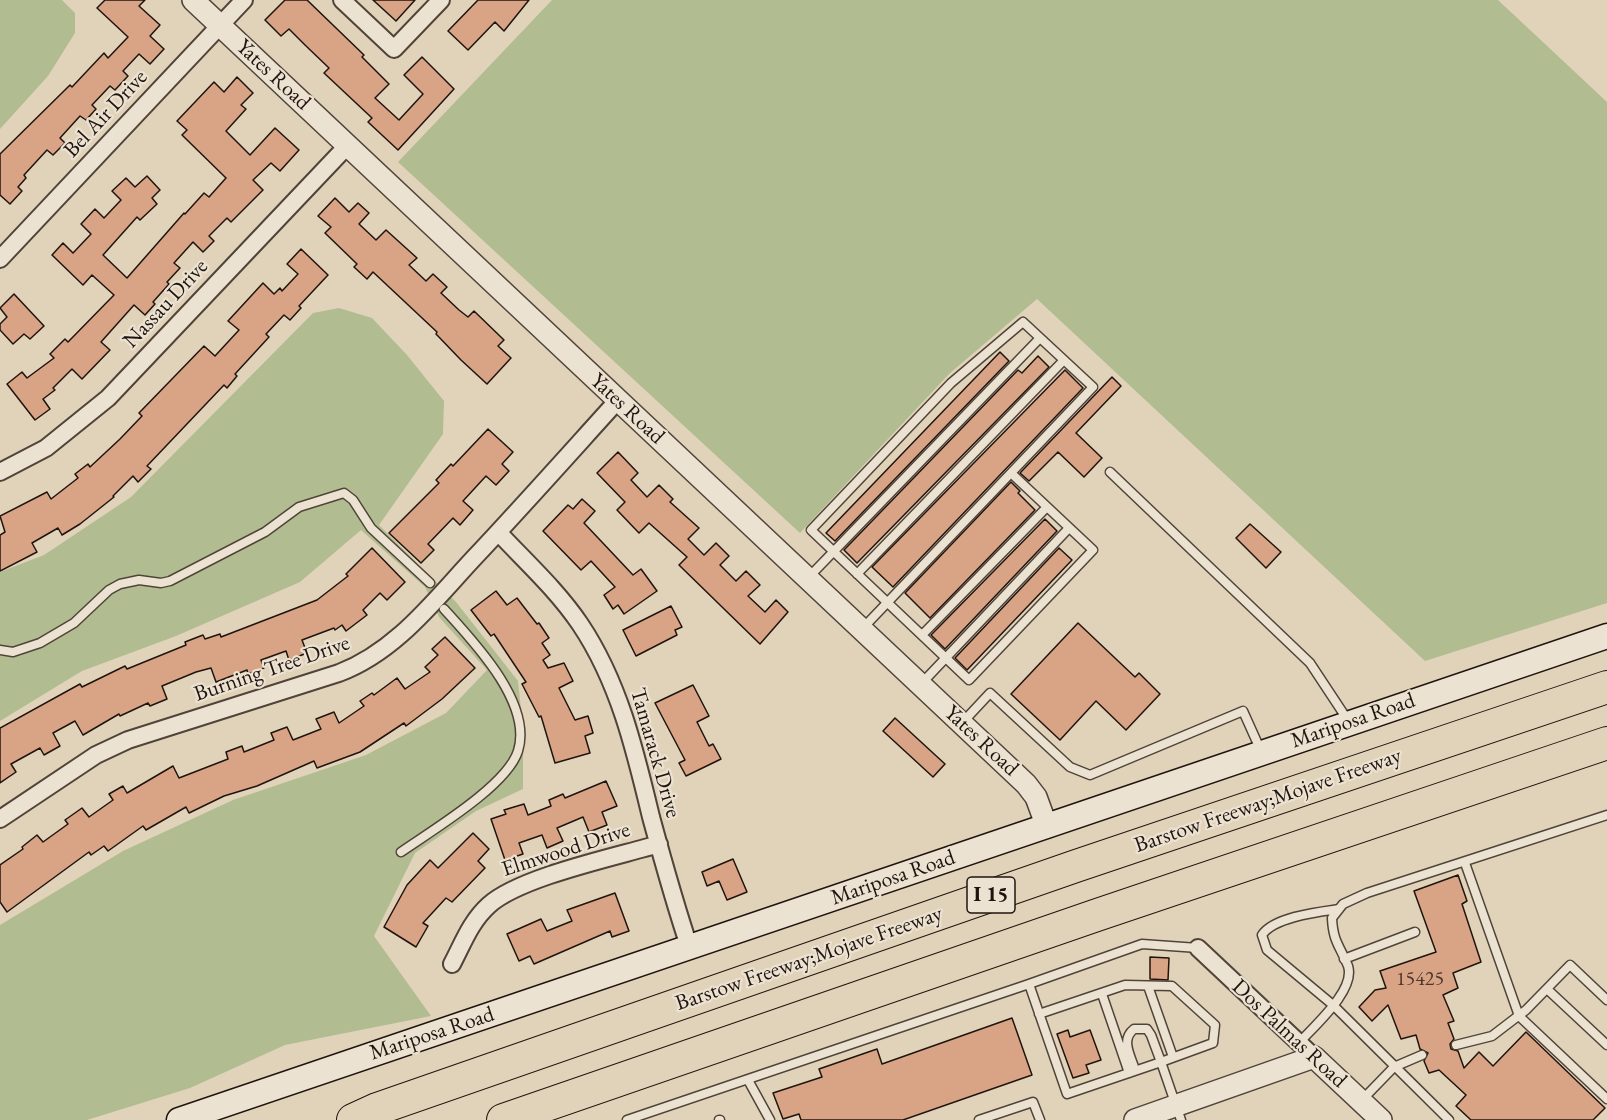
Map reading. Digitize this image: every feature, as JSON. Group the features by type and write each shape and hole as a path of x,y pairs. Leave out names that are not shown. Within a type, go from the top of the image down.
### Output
{"highway":[{"name":"Barstow Freeway;Mojave Freeway","path":"342,1120 365,1115 1076,866 1607,687"},
{"name":"I 15","path":"503,1120 1607,743"}],"main road":[{"name":"Mariposa Road","path":"178,1120 1607,636"}],"street":[{"name":"Yates Road","path":"193,0 1026,784 1036,797 1047,827"},
{"name":"Bel Air Drive","path":"0,258 244,0"},
{"path":"342,0 394,49 441,0"},
{"name":"Nassau Drive","path":"0,472 46,448 108,398 347,146"},
{"name":"Burning Tree Drive","path":"0,819 96,756 128,740 359,665 405,630 618,400"},
{"name":"Tamarack Drive","path":"498,532 550,587 574,617 606,670 628,726 658,844 690,948"},
{"name":"Elmwood Drive","path":"452,964 473,923 488,906 514,887 658,844"},
{"name":"Dos Palmas Road","path":"1198,948 1381,1120"},
{"path":"1135,1120 1178,1113 1306,1050"}],"lane":[{"path":"862,630 888,603 1011,473 1093,387 1023,322 951,383 812,530 834,552 857,573 888,603 921,635 969,680 1093,550 1011,473"},
{"path":"807,579 1040,338"},
{"path":"857,573 1064,360"},
{"path":"1110,472 1310,663 1349,723"},
{"path":"0,650 13,652 40,643 74,623 109,590 129,581 161,583 170,581 265,532 299,507 344,493 353,500 372,528 430,584"},
{"path":"921,635 1047,507"},
{"path":"921,685 1069,528"},
{"path":"400,852 474,803 514,759 519,742 518,723 511,699 485,657 444,609"},
{"path":"962,723 990,693 1070,767 1090,775 1243,711 1261,752"},
{"path":"1306,1050 1348,985 1348,967 1336,945 1332,929 1332,918 1343,904 1366,892 1465,863 1607,815"},
{"path":"1465,863 1519,1016 1607,1099"},
{"path":"1339,909 1308,914 1267,927 1262,935 1267,950 1333,1005 1449,1120"},
{"path":"1344,959 1415,932"},
{"path":"627,1120 1142,944 1198,948"},
{"path":"1456,1045 1492,1036 1519,1016 1570,965 1607,1000"},
{"path":"1029,984 1039,1014 1067,1094 1213,1043 1215,1025 1172,986 1125,986 1039,1014"},
{"path":"1148,986 1173,1057"},
{"path":"1547,989 1607,1044"},
{"path":"1101,994 1120,1049 1132,1071"},
{"path":"1132,1071 1126,1041 1128,1034 1134,1029 1147,1029 1178,1113"},
{"path":"1361,1101 1394,1067 1422,1055"},
{"path":"748,1080 770,1120"},
{"path":"979,1120 1033,1102 1040,1120"}],"green space":[{"path":"0,0 62,0 75,13 75,33 48,76 0,129"},
{"path":"552,0 1498,0 1607,102 1607,603 1425,661 1037,299 949,374 800,533 398,162"},
{"path":"339,308 372,318 407,355 444,401 443,434 379,525 456,602 518,681 523,729 523,789 476,811 415,853 374,936 431,1016 285,1045 190,1088 87,1120 0,1120 0,925 123,851 233,800 366,755 446,713 487,670 439,617 425,587 361,530 300,582 176,636 82,671 0,721 0,572 44,555 131,497 313,313"}],"building":[{"path":"105,0 145,0 139,6 160,25 150,36 164,49 150,64 139,54 123,71 128,76 115,90 110,86 92,105 96,109 86,120 80,116 60,138 65,143 53,155 47,150 24,175 26,178 18,187 22,191 10,204 0,195 0,154 70,85 72,87 104,53 108,58 128,37 97,8"},
{"path":"285,0 307,0 364,55 362,57 389,84 375,98 399,120 423,94 404,75 422,57 454,89 398,150 368,122 372,118 324,73 329,68 289,29 281,36 265,20"},
{"path":"373,0 415,0 396,21"},
{"path":"478,0 529,0 504,31 495,22 468,50 448,31"},
{"path":"237,77 253,93 241,105 246,109 226,131 250,155 275,128 299,150 280,171 271,163 253,180 263,190 231,222 227,218 209,236 214,241 203,252 193,242 174,263 180,268 153,302 155,304 145,315 134,305 101,342 110,350 82,379 72,369 53,388 55,390 43,399 50,409 35,420 7,384 22,372 27,378 54,358 50,354 65,339 68,342 114,295 92,275 83,285 52,255 63,243 73,253 91,234 81,224 95,209 104,218 121,200 112,191 126,178 135,187 147,176 160,190 152,198 157,204 140,220 137,217 103,255 127,278 184,213 204,193 209,197 226,178 182,135 187,130 177,121 214,82 224,92"},
{"path":"335,198 349,212 358,203 369,213 359,224 376,240 386,230 417,258 409,265 426,281 433,274 447,287 441,293 459,310 468,317 474,311 504,340 498,346 511,358 487,384 436,334 437,332 373,272 367,279 354,267 357,264 325,233 331,227 318,216"},
{"path":"301,249 328,275 299,306 301,308 290,320 284,315 266,334 269,337 235,374 237,376 227,388 224,385 147,466 151,469 138,482 133,476 114,497 80,524 62,535 58,528 32,543 37,552 0,571 0,535 5,532 0,516 47,492 51,499 78,478 75,474 88,464 90,467 120,439 142,416 139,413 204,346 215,356 239,330 228,321 263,283 274,294 280,288 282,291 298,274 287,264"},
{"path":"14,294 44,326 30,339 24,334 13,344 0,330 0,324 7,317 0,308"},
{"path":"1000,352 1009,361 835,541 826,533"},
{"path":"1038,356 1049,367 857,563 844,550 1018,370 1022,373"},
{"path":"1065,370 1083,388 893,587 872,567"},
{"path":"1112,377 1121,386 1076,433 1102,458 1084,477 1058,452 1029,481 1020,473"},
{"path":"488,429 513,452 502,464 509,471 496,485 486,476 463,501 473,510 460,525 453,518 428,544 434,550 421,563 389,533 439,483 436,480 451,464 453,466"},
{"path":"618,452 638,473 631,480 647,497 659,485 673,499 670,502 699,528 688,539 704,555 716,543 729,556 720,565 736,581 746,571 760,585 748,596 765,612 776,600 788,612 760,644 679,565 687,557 649,523 639,533 617,510 625,502 597,473"},
{"path":"1011,482 1020,491 1018,493 1035,510 930,618 905,593"},
{"path":"582,499 595,511 584,523 633,575 641,569 657,591 624,614 618,605 613,609 604,595 615,587 591,561 581,570 543,531 568,505 573,509"},
{"path":"1045,519 1057,531 945,649 931,635"},
{"path":"1250,524 1281,552 1266,568 1236,538"},
{"path":"372,548 405,582 387,600 380,593 363,610 367,615 346,631 342,625 335,630 334,628 302,640 307,653 289,660 286,651 261,660 264,668 248,674 247,670 216,682 211,668 196,672 162,686 167,699 150,706 148,703 120,716 119,714 83,735 75,721 53,733 60,746 44,755 40,748 11,764 16,772 0,783 0,728 80,684 82,687 125,666 127,669 186,645 185,642 203,635 205,639 220,634 221,637 317,600 348,576 346,574"},
{"path":"1059,548 1072,560 967,670 955,658"},
{"path":"496,591 507,605 517,598 537,624 539,623 549,638 542,643 550,655 543,660 548,668 564,663 573,681 559,688 575,720 588,716 593,733 585,736 590,753 555,763 541,716 539,717 522,684 526,682 494,634 491,636 471,610"},
{"path":"671,606 682,627 675,630 677,635 636,656 623,630"},
{"path":"1078,623 1135,677 1139,673 1160,694 1126,730 1096,701 1060,740 1011,694"},
{"path":"445,637 475,668 442,699 406,726 404,723 360,752 317,768 314,761 257,786 224,796 189,813 186,807 146,830 143,826 108,851 104,846 91,855 89,852 7,912 0,902 0,865 23,849 22,847 37,835 43,842 68,824 65,820 82,808 89,817 113,800 109,794 123,786 127,793 173,766 179,778 228,759 226,752 242,746 244,752 274,740 271,733 287,727 293,740 321,729 316,719 334,712 339,723 364,706 360,701 372,693 374,695 397,678 405,689 430,672 425,667 438,655 432,649"},
{"path":"693,685 709,716 697,722 709,746 713,744 721,759 686,776 679,763 685,760 655,703"},
{"path":"895,718 945,764 933,777 883,731"},
{"path":"606,781 617,806 602,812 607,825 589,832 583,817 557,828 563,841 547,848 542,835 519,843 523,854 505,860 491,819 506,814 504,810 524,804 528,815 551,806 549,800 563,794 565,798"},
{"path":"473,833 489,849 478,861 485,868 452,902 446,898 423,923 428,926 416,947 384,927 407,885 430,860 438,868"},
{"path":"733,859 747,892 727,900 719,881 707,886 702,872"},
{"path":"1458,875 1467,901 1462,904 1481,962 1453,973 1458,988 1443,995 1454,1021 1448,1023 1454,1039 1450,1044 1451,1049 1458,1051 1464,1068 1479,1052 1493,1066 1526,1032 1605,1108 1593,1120 1471,1120 1456,1106 1466,1095 1439,1070 1429,1073 1424,1061 1428,1053 1420,1049 1416,1035 1401,1039 1388,1005 1372,1021 1359,1007 1375,990 1386,988 1380,971 1436,952 1414,891"},
{"path":"615,893 629,931 612,937 610,931 534,964 530,956 519,961 507,934 541,919 547,931 572,921 567,910"},
{"path":"1150,957 1169,958 1168,980 1150,979"},
{"path":"1012,1018 1032,1075 903,1120 801,1120 799,1114 783,1119 773,1093 822,1077 819,1069 877,1049 882,1064"},
{"path":"1068,1030 1070,1037 1090,1030 1101,1060 1086,1065 1089,1073 1073,1078 1057,1034"}]}
